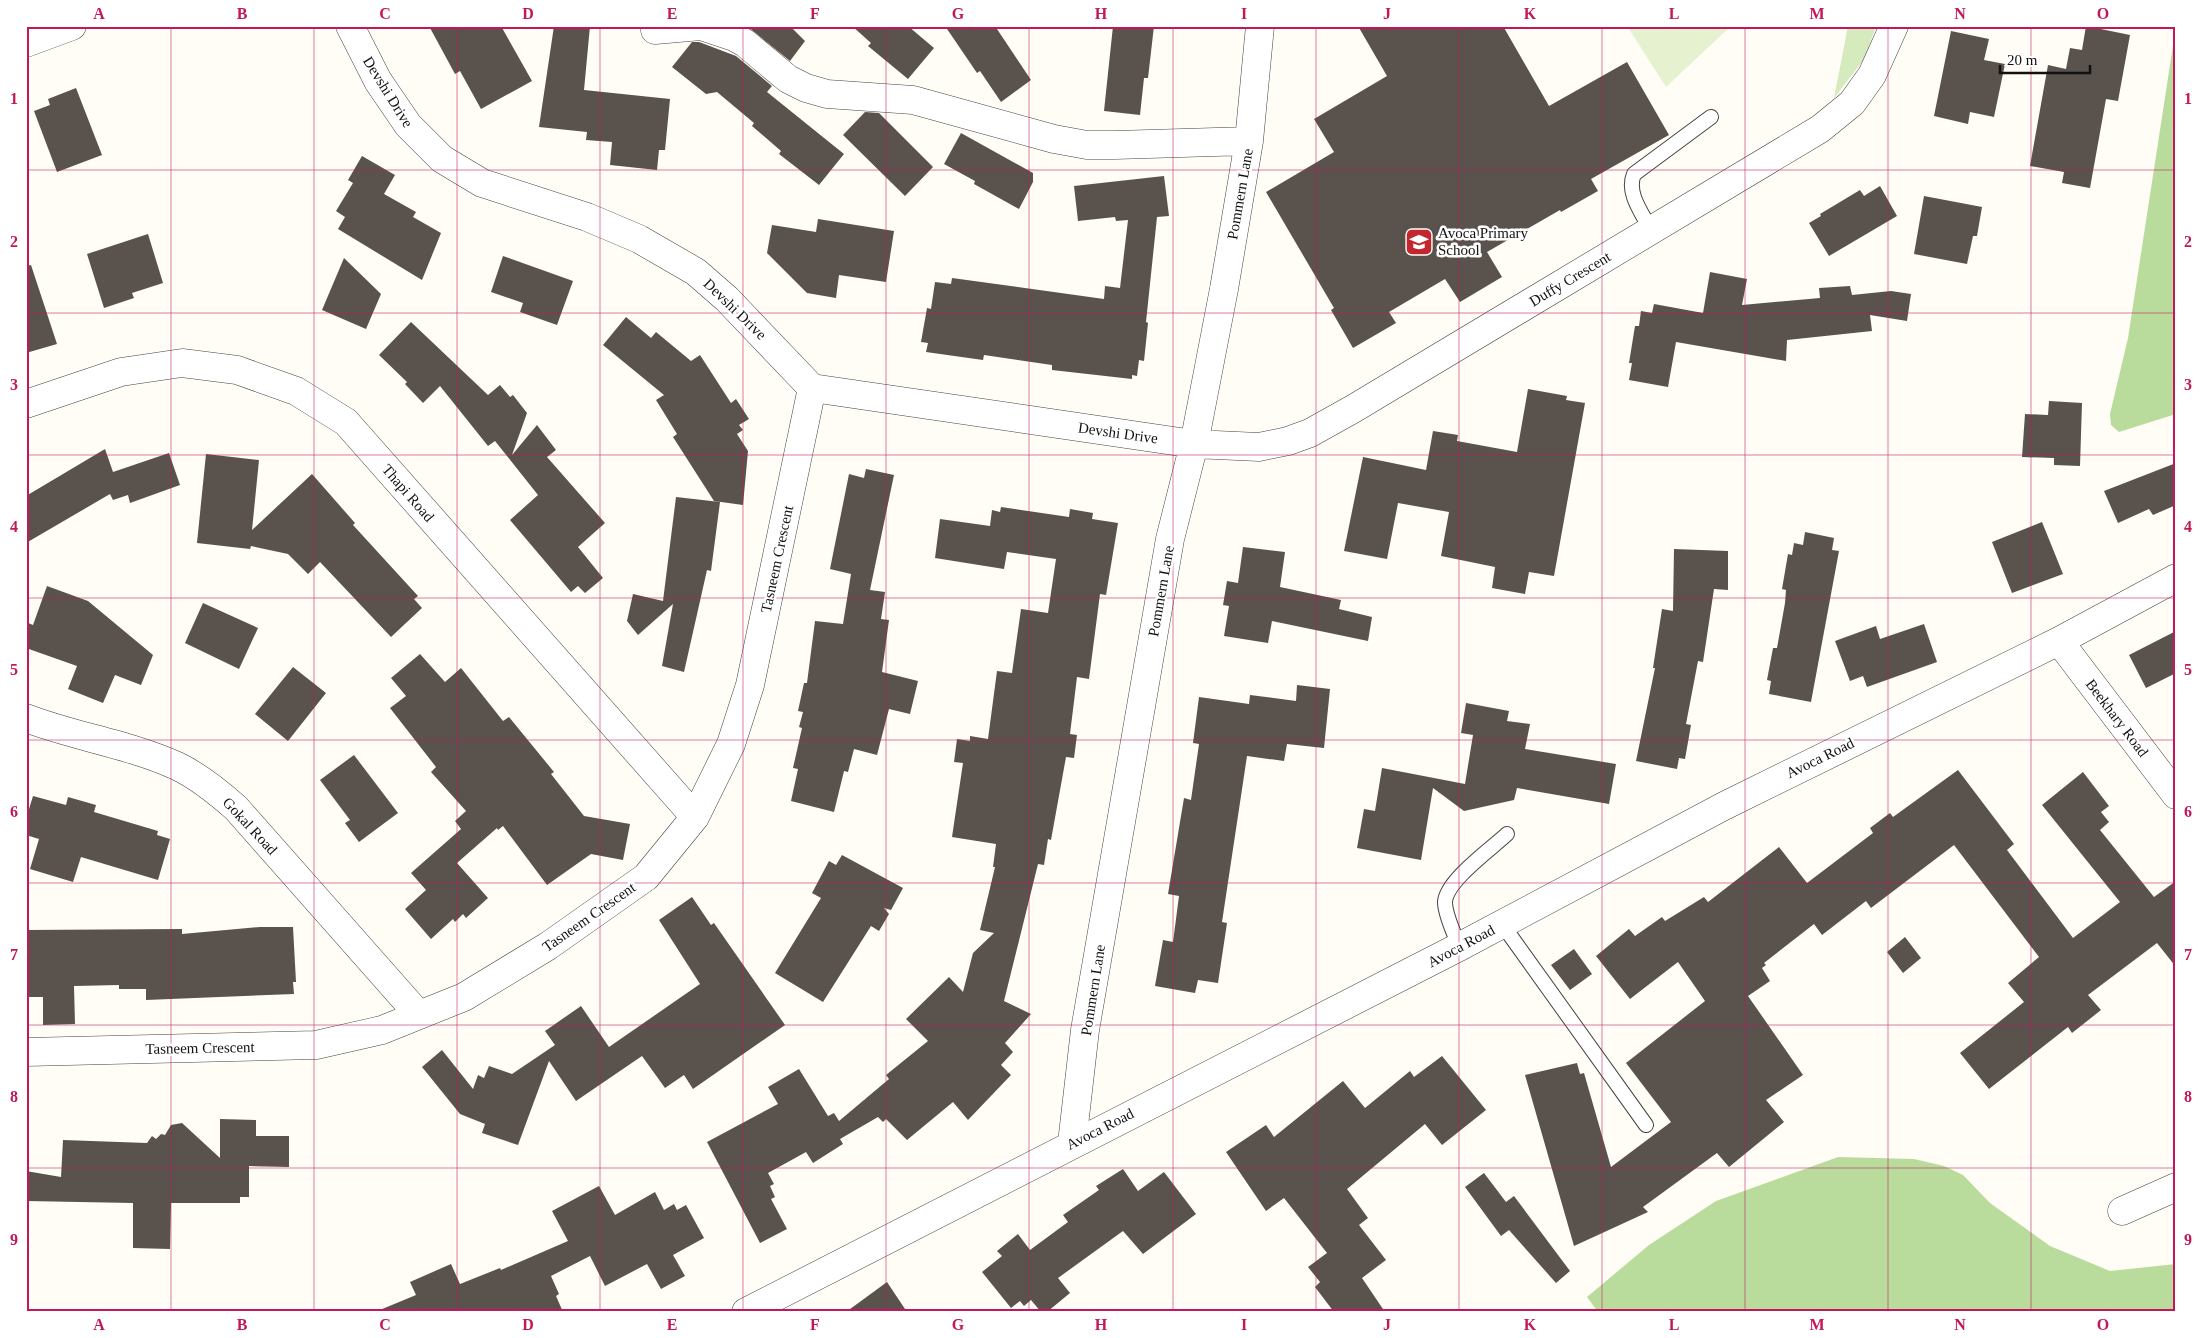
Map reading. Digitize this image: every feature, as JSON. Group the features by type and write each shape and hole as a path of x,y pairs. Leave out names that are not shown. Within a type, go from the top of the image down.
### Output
{"street":[{"path":"26,43 72,26"},
{"name":"Devshi Drive","path":"350,26 378,81 408,125 442,159 482,183 588,217 639,239 696,272 727,299 812,388 1194,444"},
{"path":"655,30 701,26 734,37 745,43 788,79 806,88 827,94 913,100 1054,140 1115,145 1248,141"},
{"name":"Duffy Crescent","path":"1194,444 1258,447 1288,441 1310,433 1651,230 1820,129 1846,108 1872,75 1894,26"},
{"name":"Pommern Lane","path":"1072,1143 1085,1030 1167,558 1194,444 1224,289 1248,141 1259,34"},
{"name":"Thapi Road","path":"26,404 121,372 182,363 237,370 296,391 346,422 695,817"},
{"name":"Tasneem Crescent","path":"26,1052 316,1045 382,1030 464,997 548,946 646,877 695,817 731,744 750,686 812,388"},
{"name":"Avoca Road","path":"746,1312 1072,1143 1459,947 1724,806 2059,641 2176,578"},
{"name":"Beekhary Road","path":"2059,641 2176,796"},
{"name":"Gokal Road","path":"26,718 148,754 178,766 219,792 236,808 419,1015"},
{"path":"2122,1211 2176,1187"}],"lane":[{"path":"1651,230 1634,198 1631,181 1634,174 1711,116"},
{"path":"1459,947 1445,904 1448,891 1457,880 1507,834"},
{"path":"1502,924 1646,1125"}],"green space":[{"path":"1627,26 1731,26 1666,87"},
{"path":"1848,26 1876,26 1865,58 1834,98"},
{"path":"2176,26 2176,414 2119,432 2111,425 2110,414 2128,338"},
{"path":"1838,1157 1914,1159 1944,1166 1963,1175 1990,1203 2050,1246 2110,1271 2176,1264 2176,1312 1598,1312 1587,1297 1649,1245 1716,1201"}],"building":[{"path":"429,26 501,26 532,81 481,109 460,71 455,74"},
{"path":"554,26 590,26 584,90 670,99 665,150 659,150 657,170 610,165 612,142 586,140 587,132 539,127"},
{"path":"747,26 790,26 805,41 790,61"},
{"path":"852,26 908,26 934,48 908,79 868,46 871,43"},
{"path":"945,26 995,26 1031,80 1001,102 980,71 977,73"},
{"path":"1113,26 1154,26 1148,78 1144,78 1140,115 1104,111"},
{"path":"1358,26 1503,26 1549,106 1627,62 1669,135 1591,179 1598,191 1561,212 1560,210 1487,252 1502,277 1460,302 1445,279 1389,312 1396,323 1353,348 1331,310 1334,308 1266,192 1334,152 1314,119 1387,76"},
{"path":"2086,26 2130,35 2118,101 2106,99 2090,188 2062,183 2064,172 2030,166 2048,65 2066,69 2070,48 2082,50"},
{"path":"1951,31 1989,39 1984,60 2005,64 1994,117 1970,112 1968,124 1934,116"},
{"path":"692,42 699,42 736,56 772,86 767,92 844,154 819,185 779,154 781,151 752,126 754,123 717,92 706,94 672,67"},
{"path":"76,88 102,155 57,172 34,111 50,105 48,99"},
{"path":"865,112 879,113 933,167 905,196 843,135"},
{"path":"961,133 1033,173 1033,182 1019,209 974,184 975,181 944,164"},
{"path":"362,156 395,175 384,194 416,212 413,217 441,233 422,280 338,229 345,217 336,211 353,183 348,180"},
{"path":"1164,176 1169,216 1157,217 1146,322 1148,323 1144,361 1139,360 1137,376 1132,375 1132,379 1052,370 1052,365 984,355 983,360 926,352 928,343 921,342 927,308 931,309 935,282 951,284 952,278 1104,299 1105,286 1120,288 1128,220 1116,221 1115,217 1078,221 1074,186"},
{"path":"1880,186 1897,216 1829,256 1809,223 1821,216 1820,214 1860,190 1864,196"},
{"path":"1924,196 1982,207 1977,236 1973,236 1967,264 1914,254"},
{"path":"818,219 894,231 886,282 839,275 836,298 807,293 767,253 772,225 816,232"},
{"path":"148,234 163,283 132,293 134,298 104,308 87,254"},
{"path":"503,256 573,281 557,325 520,312 523,303 491,292"},
{"path":"344,258 381,294 366,329 322,310"},
{"path":"31,265 57,344 26,353 26,266"},
{"path":"1710,272 1747,279 1742,305 1820,298 1819,288 1850,286 1852,295 1891,291 1911,294 1907,321 1870,315 1872,331 1787,340 1786,361 1676,342 1668,387 1629,380 1632,363 1629,363 1635,326 1639,326 1641,311 1652,313 1654,304 1703,313"},
{"path":"626,317 651,338 656,332 691,361 700,355 731,403 736,399 749,419 739,425 743,430 737,434 748,451 743,505 714,501 673,437 677,434 656,400 664,395 603,345"},
{"path":"411,322 488,395 500,385 510,397 513,395 527,413 512,455 537,425 556,450 547,457 605,523 578,547 603,578 585,593 578,586 571,592 510,520 538,495 495,441 488,446 440,386 423,403 405,384 407,382 379,355"},
{"path":"1528,389 1567,396 1566,400 1585,403 1554,576 1529,572 1525,594 1492,588 1495,567 1441,556 1449,512 1398,503 1387,559 1344,551 1363,457 1426,470 1433,431 1458,435 1457,441 1517,452"},
{"path":"2049,401 2082,403 2080,466 2054,465 2054,458 2022,457 2025,414 2048,415"},
{"path":"105,449 113,472 169,453 180,485 130,503 128,495 113,500 110,494 26,543 26,496"},
{"path":"206,454 259,460 252,530 312,474 355,523 353,525 418,596 414,599 422,608 391,637 320,562 308,574 288,554 251,546 250,549 197,543"},
{"path":"2176,463 2176,505 2153,515 2149,509 2118,523 2104,491"},
{"path":"866,469 894,475 870,590 885,592 881,619 889,620 882,672 918,681 910,714 889,709 877,755 854,749 848,772 844,771 834,812 791,801 798,769 793,768 802,728 799,727 803,712 798,711 804,683 807,683 815,621 843,624 851,574 830,569 849,474 864,478"},
{"path":"676,497 720,502 711,571 707,570 684,672 662,666 673,604 638,635 627,621 633,594 663,601"},
{"path":"1001,507 1069,517 1070,509 1093,513 1092,519 1118,523 1106,595 1100,594 1089,679 1077,677 1070,734 1077,735 1074,758 1066,757 1051,840 1048,839 1044,865 1038,864 1004,1001 1031,1014 1005,1043 1013,1052 1001,1065 1011,1075 968,1120 953,1102 907,1140 886,1119 883,1122 878,1117 840,1139 843,1144 813,1163 806,1152 768,1173 774,1184 770,1186 775,1197 771,1199 787,1229 760,1243 707,1142 778,1104 768,1087 799,1069 828,1116 834,1113 839,1121 889,1079 886,1075 928,1041 906,1019 949,977 963,992 973,953 994,933 980,930 995,867 993,867 996,844 952,837 963,763 954,762 957,739 970,741 970,736 988,739 997,671 1012,673 1021,609 1048,613 1056,559 1007,552 1004,569 935,558 940,519 990,526 992,510 1000,512"},
{"path":"2042,522 2063,574 2012,593 1992,542"},
{"path":"1805,532 1834,538 1832,550 1839,551 1811,702 1769,694 1771,681 1767,680 1773,648 1777,648 1785,603 1786,590 1782,589 1788,554 1792,555 1794,543 1803,545"},
{"path":"1243,547 1285,552 1280,587 1341,600 1339,609 1372,617 1368,641 1272,621 1268,643 1224,636 1229,606 1223,605 1227,581 1238,583"},
{"path":"1674,549 1728,551 1728,590 1714,589 1703,662 1698,661 1686,724 1691,725 1685,759 1679,758 1677,769 1636,761 1655,668 1653,668 1662,609 1673,611"},
{"path":"47,586 88,601 153,655 141,685 115,675 103,703 68,689 77,666 26,648 26,622 33,625"},
{"path":"203,603 258,628 239,669 185,643"},
{"path":"1924,624 1937,662 1867,687 1863,676 1850,681 1835,641 1876,626 1880,639"},
{"path":"2176,631 2176,673 2146,688 2129,655"},
{"path":"420,654 445,682 461,668 503,721 509,717 554,772 551,774 584,816 630,824 623,860 591,854 547,885 503,826 498,830 497,828 457,863 488,898 466,918 463,914 455,922 453,919 431,939 405,909 426,890 411,873 461,829 455,821 466,811 431,772 436,767 390,708 406,696 391,678"},
{"path":"293,667 326,693 288,741 255,714"},
{"path":"1297,685 1330,689 1324,748 1287,744 1284,761 1247,756 1222,922 1227,923 1218,983 1198,980 1195,993 1155,986 1163,940 1173,942 1179,896 1168,894 1184,798 1191,800 1199,744 1193,743 1199,697 1249,704 1250,695 1296,701"},
{"path":"1466,703 1509,711 1507,721 1530,724 1525,749 1616,764 1609,804 1517,788 1514,800 1464,811 1433,788 1421,860 1357,848 1364,809 1375,811 1382,768 1465,784 1473,735 1461,733"},
{"path":"354,755 398,813 359,842 345,823 350,820 320,780"},
{"path":"1958,770 2014,844 2007,850 2073,938 2120,902 2042,805 2083,772 2109,806 2101,812 2109,822 2100,830 2154,897 2176,881 2176,967 2157,943 2088,995 2101,1010 2072,1033 2068,1027 1989,1089 1960,1053 2024,1002 2008,983 2039,957 1954,845 1871,908 1866,901 1822,935 1814,924 1764,963 1766,965 1762,968 1770,981 1748,996 1803,1075 1766,1100 1784,1122 1729,1167 1717,1153 1643,1207 1648,1212 1574,1246 1525,1075 1577,1063 1580,1074 1584,1073 1611,1167 1671,1122 1626,1063 1705,1001 1678,962 1630,999 1596,956 1629,929 1635,936 1662,917 1665,921 1704,897 1708,902 1779,847 1807,883 1873,833 1870,828 1890,813 1893,817"},
{"path":"33,796 66,805 68,797 96,805 94,812 158,831 157,835 170,839 158,880 81,857 73,882 30,869 39,839 26,835 26,819"},
{"path":"842,855 903,888 891,910 884,908 889,914 879,931 871,926 823,1002 775,973 821,898 812,893 829,861 836,865"},
{"path":"692,897 711,925 714,923 785,1025 693,1089 684,1075 665,1088 642,1056 576,1101 549,1061 518,1145 482,1133 485,1124 460,1114 422,1067 442,1050 473,1089 478,1075 484,1078 489,1066 512,1074 555,1045 545,1031 581,1006 609,1047 700,984 659,920"},
{"path":"260,927 293,927 296,982 293,982 294,994 146,1000 146,989 119,989 119,985 74,986 75,1024 43,1025 43,997 26,997 26,930 182,929 182,934"},
{"path":"1905,937 1921,958 1903,973 1887,952"},
{"path":"1574,949 1592,974 1570,990 1551,965"},
{"path":"1442,1056 1486,1110 1442,1145 1425,1124 1347,1189 1368,1218 1359,1225 1386,1260 1362,1278 1385,1312 1334,1312 1315,1287 1320,1282 1308,1267 1327,1253 1284,1198 1266,1211 1226,1152 1266,1125 1274,1137 1343,1081 1365,1108 1410,1071 1414,1077"},
{"path":"220,1119 256,1120 256,1136 289,1136 289,1167 249,1166 249,1197 240,1197 240,1203 171,1203 170,1249 133,1248 133,1203 26,1201 26,1171 61,1177 63,1140 147,1143 152,1136 156,1139 161,1134 165,1135 171,1125 182,1123 220,1158"},
{"path":"1123,1169 1138,1191 1164,1172 1196,1214 1143,1254 1123,1231 1058,1278 1070,1293 1047,1312 1041,1312 1031,1300 1024,1306 1020,1301 1011,1308 982,1272 1002,1256 997,1251 1018,1234 1030,1250 1068,1222 1063,1215 1099,1190 1096,1186"},
{"path":"1484,1173 1506,1202 1514,1196 1570,1271 1556,1283 1509,1230 1501,1236 1465,1187"},
{"path":"599,1186 615,1215 655,1192 664,1210 674,1204 677,1210 686,1205 704,1238 673,1255 685,1276 661,1289 647,1264 605,1286 590,1256 551,1276 559,1294 556,1296 563,1312 375,1312 416,1295 410,1282 451,1264 460,1284 500,1268 501,1270 568,1241 552,1211"},
{"path":"887,1282 907,1312 846,1312"}],"place":[{"name":"Avoca Primary School","path":"1419,242"}]}
